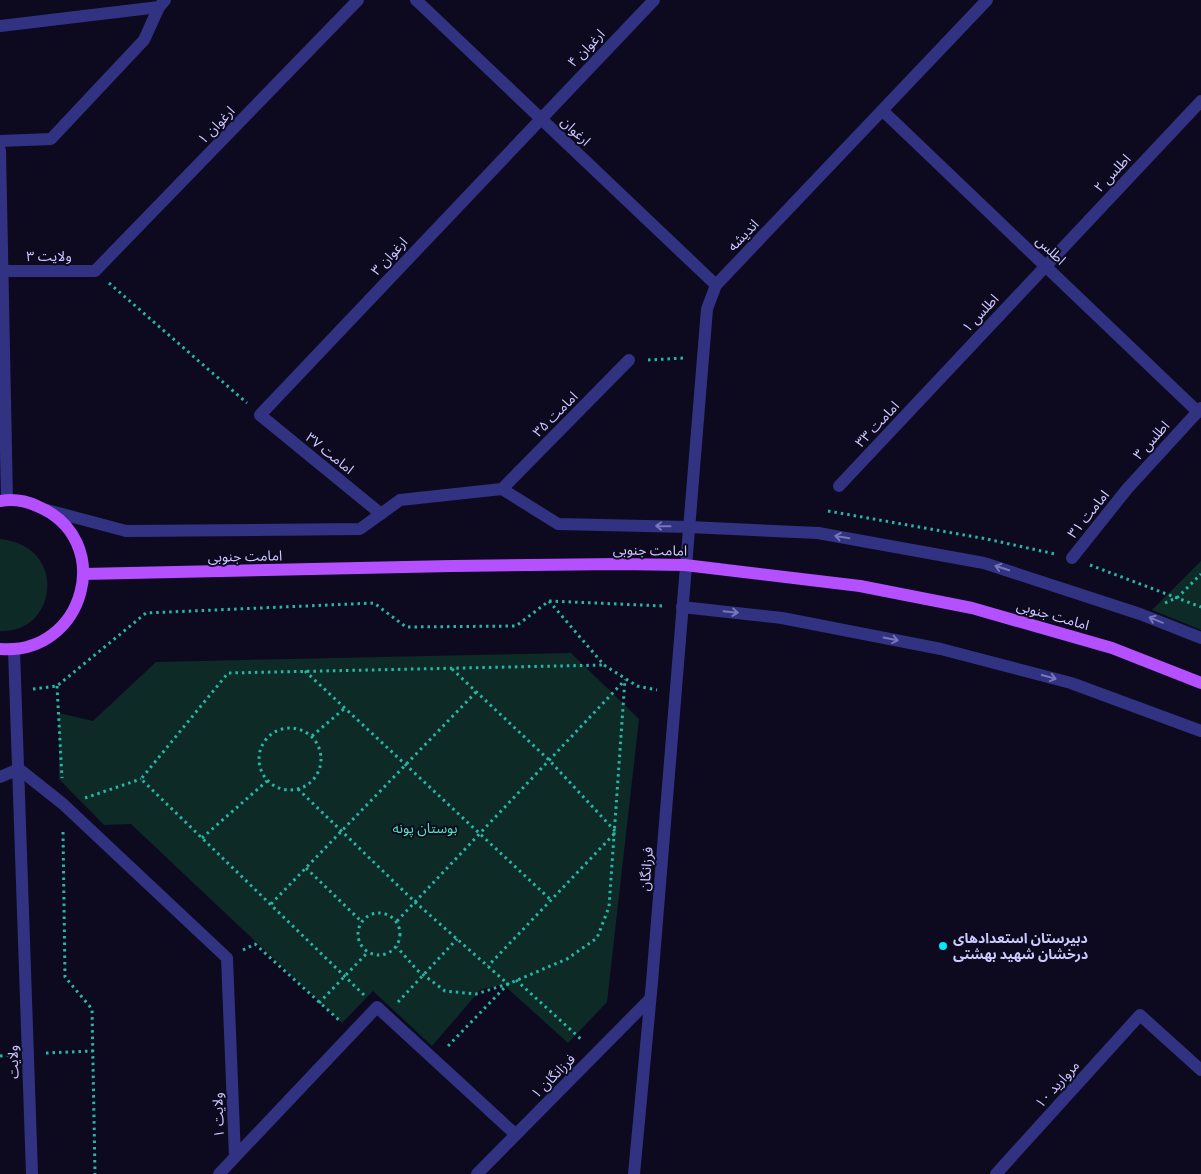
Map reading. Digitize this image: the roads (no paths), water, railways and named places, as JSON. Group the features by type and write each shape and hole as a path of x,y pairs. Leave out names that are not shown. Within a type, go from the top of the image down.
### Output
{"main road":[{"path":"0,649 14,650 38,644 59,630 75,610 83,586 84,574 83,561 76,541 64,524 47,510 28,502 3,500"},
{"name":"امامت جنوبی","path":"84,574 452,566 618,564 686,566 860,586 972,608 1112,648 1201,683"}],"street":[{"name":"ارغوان ۱","path":"95,271 358,0"},
{"name":"ارغوان","path":"416,0 716,285"},
{"name":"ارغوان ۴","path":"540,118 654,0"},
{"name":"اندیشه","path":"686,566 706,309 716,285 987,0"},
{"path":"0,26 162,3"},
{"path":"0,141 51,139 144,40 162,3"},
{"name":"اطلس ۲","path":"1045,266 1201,101"},
{"name":"اطلس","path":"883,111 1199,410"},
{"name":"ارغوان ۳","path":"260,415 540,118"},
{"path":"0,150 3,500"},
{"name":"اطلس ۱","path":"937,381 1045,266"},
{"name":"ولایت ۳","path":"2,271 95,271"},
{"name":"امامت ۳۵","path":"502,490 629,360"},
{"name":"امامت ۳۳","path":"839,486 937,381"},
{"name":"اطلس ۳","path":"1127,489 1199,410"},
{"name":"امامت ۳۷","path":"260,415 381,514"},
{"name":"امامت ۳۱","path":"1072,558 1127,489"},
{"path":"47,510 126,531 360,529 400,500 502,490 558,524 689,526 818,533 984,562 1140,614 1201,638"},
{"name":"فرزانگان","path":"634,1174 686,566"},
{"path":"682,607 782,618 941,649 1071,683 1201,731"},
{"name":"ولایت","path":"14,650 32,1174"},
{"path":"0,778 19,769"},
{"name":"ولایت ۱","path":"19,769 63,804 227,958 235,1157"},
{"name":"فرزانگان ۱","path":"477,1174 650,999"},
{"name":"ولایت ۱","path":"235,1157 352,1033 382,1011 515,1134"},
{"name":"مروارید ۱۰","path":"996,1174 1140,1015 1201,1070"},
{"path":"219,1174 235,1157"}],"place":[{"name":"دبیرستان استعدادهای درخشان شهید بهشتی","path":"943,946"}],"park label":[{"name":"بوستان پونه","path":"425,828"}]}
